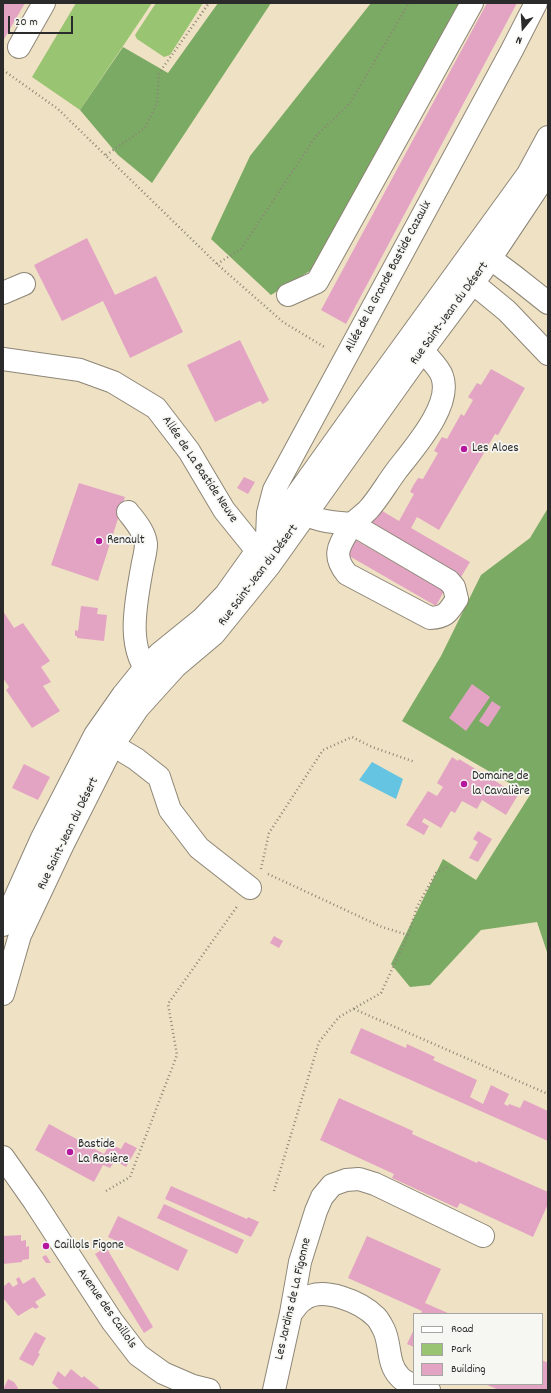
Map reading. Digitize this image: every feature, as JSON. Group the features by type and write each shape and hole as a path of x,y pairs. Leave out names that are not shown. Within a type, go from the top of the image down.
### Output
{"street":[{"path":"19,47 44,3"},
{"path":"288,295 317,282 472,3"},
{"name":"Allée de la Grande Bastide Cazaulx","path":"267,553 268,513 274,490 536,3"},
{"name":"Rue Saint-Jean du Désert","path":"3,994 9,930 42,838 104,740 123,695 151,677 160,653 202,618 267,553 482,253 541,180 548,137"},
{"path":"482,253 548,303"},
{"path":"465,277 507,311 548,354"},
{"path":"3,293 24,284"},
{"path":"297,511 327,522 352,524 449,581 454,587 457,599 447,612 440,618 430,618 347,574 339,565 338,550 352,524 369,509 422,438 437,414 443,391 442,376 416,344"},
{"name":"Allée de La Bastide Neuve","path":"3,359 80,370 113,382 156,408 189,451 224,510 267,553"},
{"path":"128,512 139,526 146,544 136,602 134,636 151,677"},
{"path":"104,740 136,759 159,777 170,810 199,848 256,879"},
{"name":"Avenue des Caillols","path":"3,1157 34,1201 112,1321 138,1355 163,1373 193,1386 210,1390"},
{"name":"Les Jardins de La Figonne","path":"274,1390 291,1313 300,1262 316,1211 322,1197 332,1185 346,1180 359,1179 375,1184 483,1236"},
{"path":"291,1313 304,1299 315,1295 330,1294 353,1300 376,1317 385,1331 391,1363 399,1377 413,1385"},
{"path":"414,1385 429,1390"}],"path":[{"path":"106,156 145,128 157,103 159,73 209,3"},
{"path":"3,70 58,109 217,264 241,249 316,136 350,103 409,3"},
{"path":"106,1190 130,1177 177,1055 168,1004 256,879 269,833 323,750 352,737 372,747 415,762"},
{"path":"274,1192 319,1042 339,1018 381,993 408,936 416,907 436,873 449,866"},
{"path":"256,879 297,889 382,927 408,936"},
{"path":"354,1009 548,1094"}],"green space":[{"path":"76,3 152,3 80,110 32,77"},
{"path":"156,3 203,3 170,55 164,57 137,39 135,35"},
{"path":"218,3 271,3 152,183 118,155 80,110 123,47 168,73"},
{"path":"371,3 462,3 313,269 271,295 211,239 250,156"},
{"path":"548,508 548,955 537,922 481,930 430,985 410,987 391,964 443,859 476,880 530,795 402,721 441,656 481,575 530,538"}],"water":[{"path":"372,762 403,779 396,799 359,780"}],"building":[{"path":"3,3 25,3 3,41"},
{"path":"487,3 517,3 346,324 321,310"},
{"path":"87,238 115,295 156,276 183,332 130,358 103,301 62,321 34,265"},
{"path":"240,340 269,400 263,404 260,401 215,422 187,365"},
{"name":"Les Aloes","path":"491,369 525,388 498,435 495,434 439,530 417,517 411,528 470,562 461,577 370,525 379,509 399,521 414,494 410,492 413,486 418,478 423,479 438,453 434,451 442,437 447,439 461,414 464,416 473,400 468,397 477,383 481,385"},
{"path":"244,477 255,482 248,494 237,488"},
{"path":"79,483 125,497 98,581 51,565"},
{"path":"352,538 444,591 436,606 344,553"},
{"path":"81,606 98,608 97,614 107,615 104,641 77,638 77,636 75,636 75,630 78,631"},
{"path":"3,611 14,628 23,623 50,661 41,667 51,682 43,686 60,711 32,728 6,690 9,687 3,678"},
{"path":"472,684 490,697 466,731 449,718"},
{"path":"492,701 501,707 488,727 479,721"},
{"path":"452,757 458,761 459,759 518,795 506,815 482,800 477,809 462,801 455,813 451,811 441,828 424,818 422,822 429,826 424,835 406,825 428,791 437,796 443,787 437,783"},
{"path":"24,764 50,777 38,800 12,788"},
{"path":"478,831 492,839 478,862 469,858 478,842 473,839"},
{"path":"274,936 283,941 279,948 270,943"},
{"path":"361,1028 406,1048 407,1044 435,1057 433,1060 477,1080 470,1097 483,1104 491,1085 509,1094 504,1104 508,1106 509,1104 520,1108 524,1100 548,1111 548,1141 350,1053"},
{"path":"339,1098 413,1131 412,1134 548,1192 548,1204 533,1237 460,1203 457,1208 392,1178 394,1174 320,1140"},
{"name":"Bastide La Rosière","path":"49,1124 104,1154 110,1144 121,1149 125,1142 137,1148 126,1167 115,1161 110,1168 103,1165 94,1182 35,1150"},
{"path":"171,1186 247,1219 248,1217 259,1222 251,1237 165,1199"},
{"path":"164,1204 244,1240 237,1254 157,1218"},
{"path":"118,1216 188,1250 178,1271 108,1237"},
{"path":"21,1235 21,1241 26,1240 26,1247 29,1246 29,1259 22,1260 22,1262 3,1264 3,1236"},
{"path":"367,1236 441,1269 425,1303 448,1313 421,1313 422,1311 348,1278"},
{"path":"106,1247 153,1327 144,1333 95,1254"},
{"path":"46,1255 51,1263 46,1263 42,1257"},
{"path":"19,1277 23,1284 34,1277 46,1295 35,1302 39,1307 35,1309 33,1307 18,1316 3,1298 3,1287 9,1282 13,1287 18,1284 16,1279"},
{"path":"413,1331 413,1347 407,1344"},
{"path":"35,1332 46,1338 38,1353 40,1354 33,1366 19,1359"},
{"path":"543,1360 548,1363 548,1390 499,1390 487,1385 543,1385"},
{"path":"71,1369 82,1378 84,1376 101,1390 60,1390 52,1383 58,1371 65,1377"},
{"path":"8,1379 14,1382 18,1388 17,1390 3,1390"}],"place":[{"name":"Les Aloes","path":"464,449"},
{"name":"Renault","path":"99,541"},
{"name":"Domaine de la Cavalière","path":"464,784"},
{"name":"Bastide La Rosière","path":"70,1152"},
{"name":"Caillols Figone","path":"46,1246"}]}
